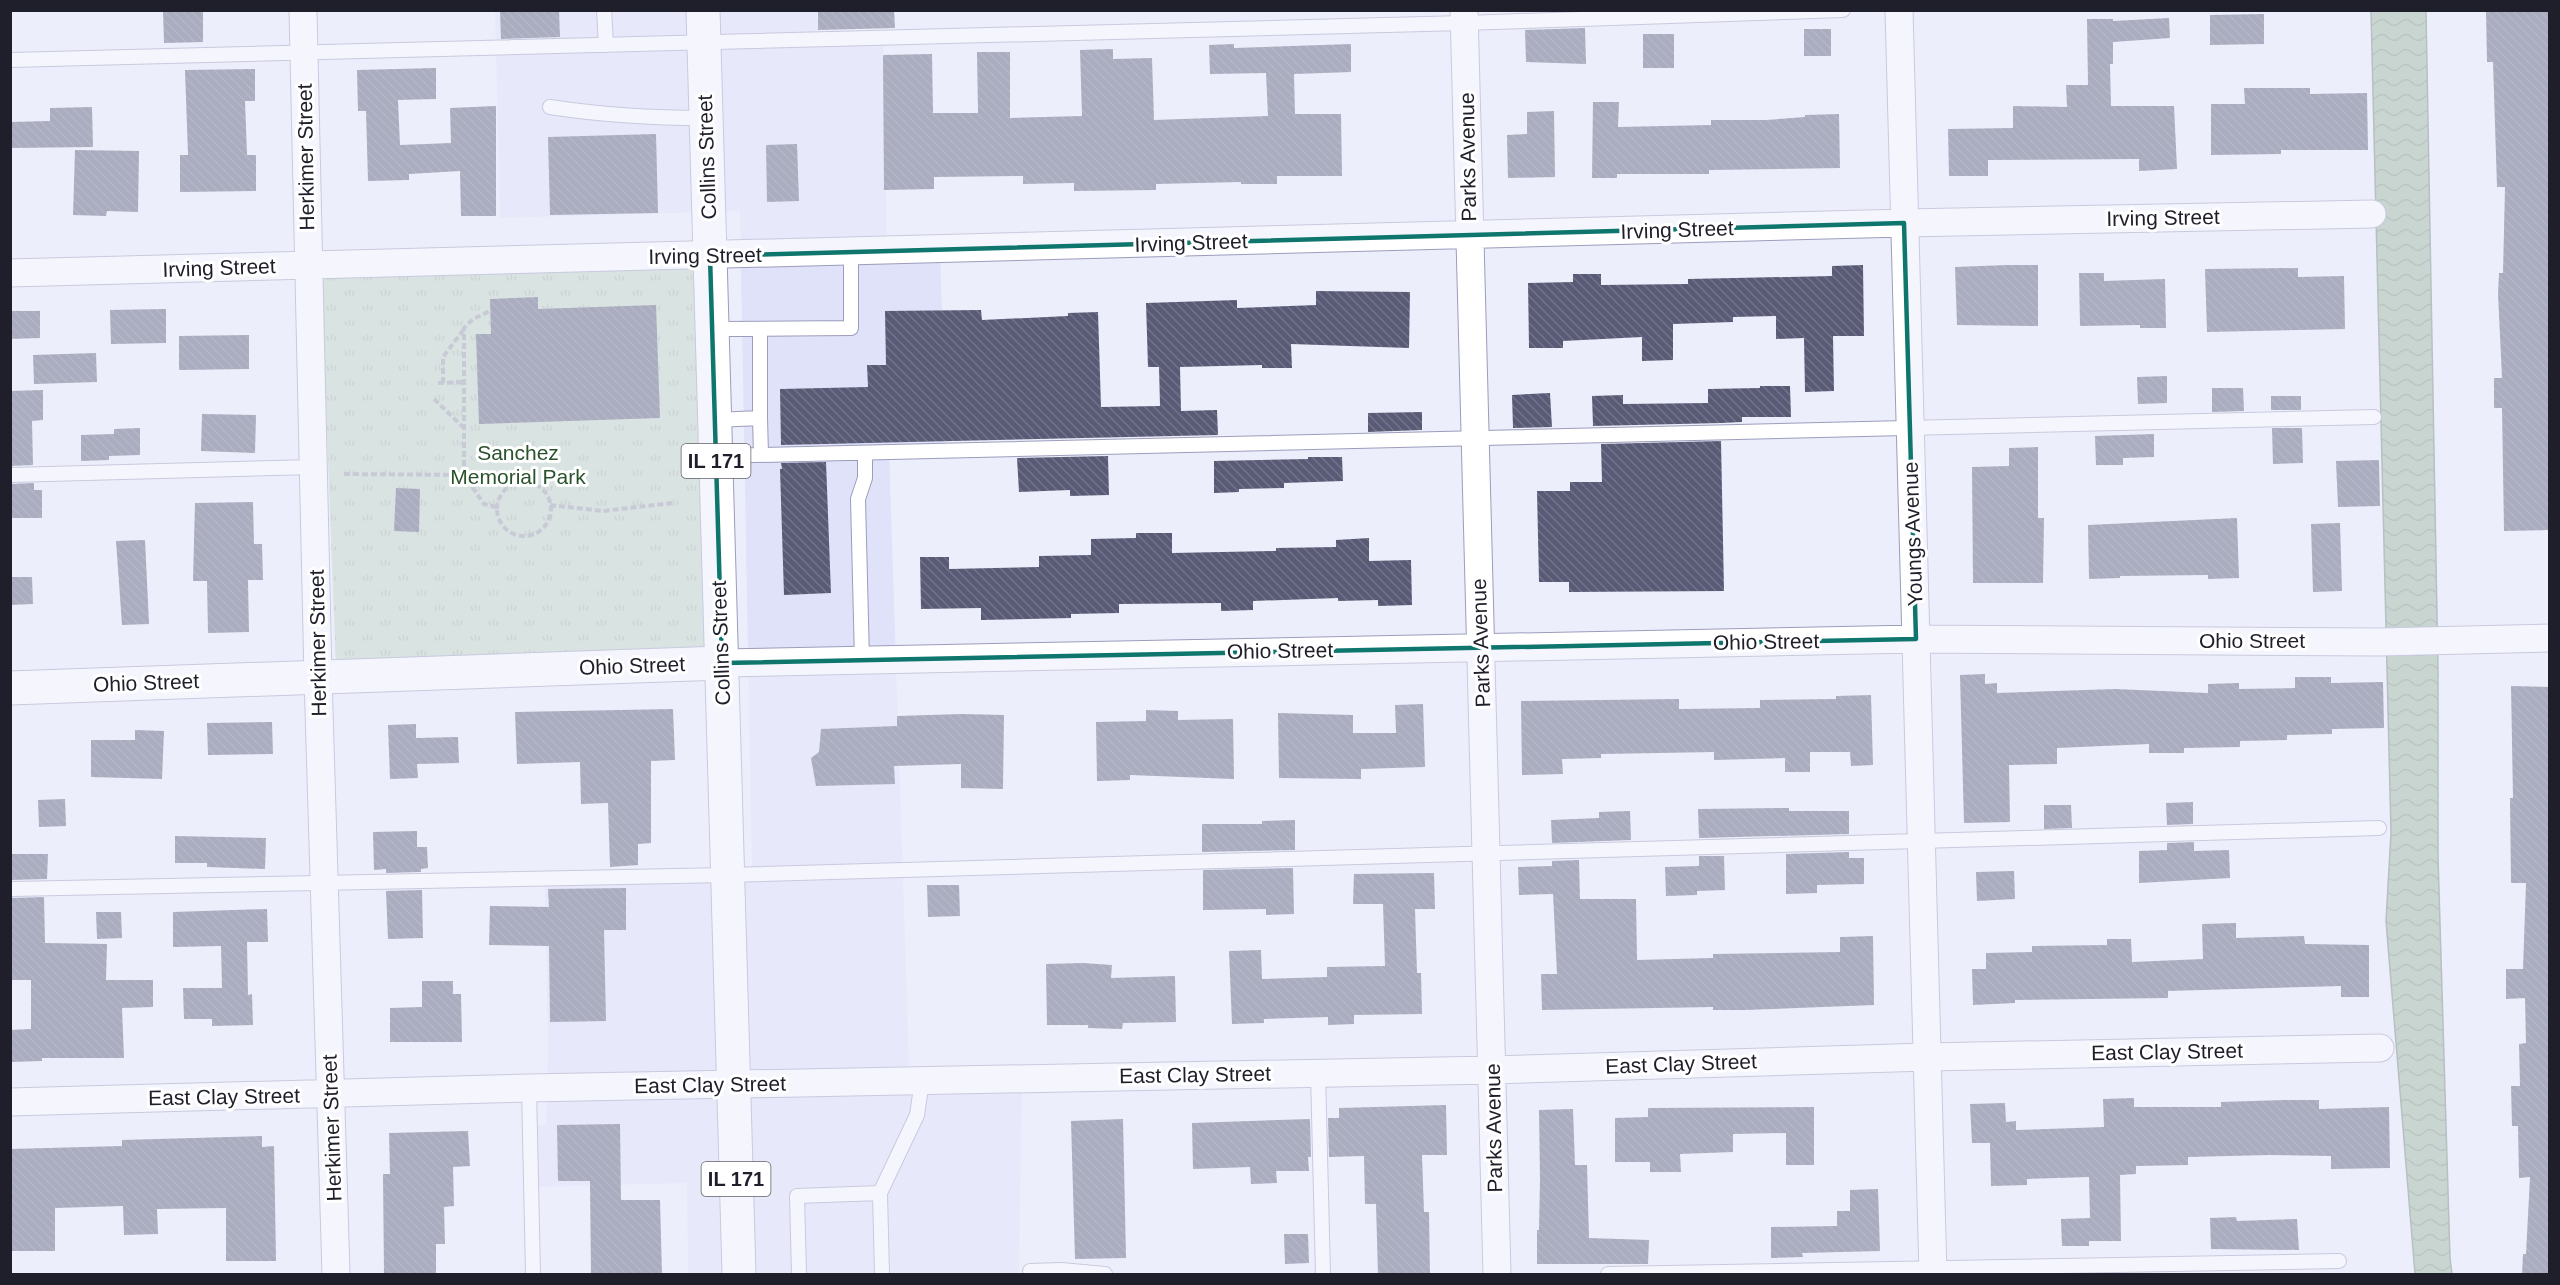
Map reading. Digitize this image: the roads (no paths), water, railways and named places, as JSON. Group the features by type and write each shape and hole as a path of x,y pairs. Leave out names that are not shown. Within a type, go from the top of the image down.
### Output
{"main road":[{"name":"Collins Street","path":"703,10 739,1275"},
{"name":"Ohio Street","path":"10,688 722,663"}],"street":[{"name":"Herkimer Street","path":"303,10 318,677 336,1275"},
{"name":"Youngs Avenue","path":"1899,10 1933,1272"},
{"name":"Parks Avenue","path":"1464,17 1497,1275"},
{"name":"Irving Street","path":"10,273 1904,223 2372,214"},
{"name":"Ohio Street","path":"722,663 1916,639 2379,642 2550,638"},
{"name":"East Clay Street","path":"10,1102 529,1088 1492,1070 1927,1057 2380,1048"}],"lane":[{"path":"604,10 606,45"},
{"path":"10,60 704,43 1464,17 1843,10"},
{"path":"549,107 590,113 657,118 706,118"},
{"path":"712,329 851,328 851,252"},
{"path":"760,329 761,455"},
{"path":"716,456 2374,417"},
{"path":"715,420 760,418"},
{"path":"862,660 858,499 866,478 866,453"},
{"path":"10,475 314,467"},
{"path":"10,889 728,875 2379,828"},
{"path":"1318,1072 1323,1275"},
{"path":"882,1275 880,1193 917,1115 922,1081"},
{"path":"529,1088 533,1275"},
{"path":"799,1275 797,1196 880,1193"},
{"path":"1608,1275 1933,1272 2339,1261"},
{"path":"1030,1271 1061,1270 1105,1275"}],"water":[{"path":"2371,11 2426,11 2438,670 2438,857 2452,1274 2415,1274 2386,921 2391,833"}],"park label":[{"name":"Sanchez Memorial Park","path":"518,465"}]}
